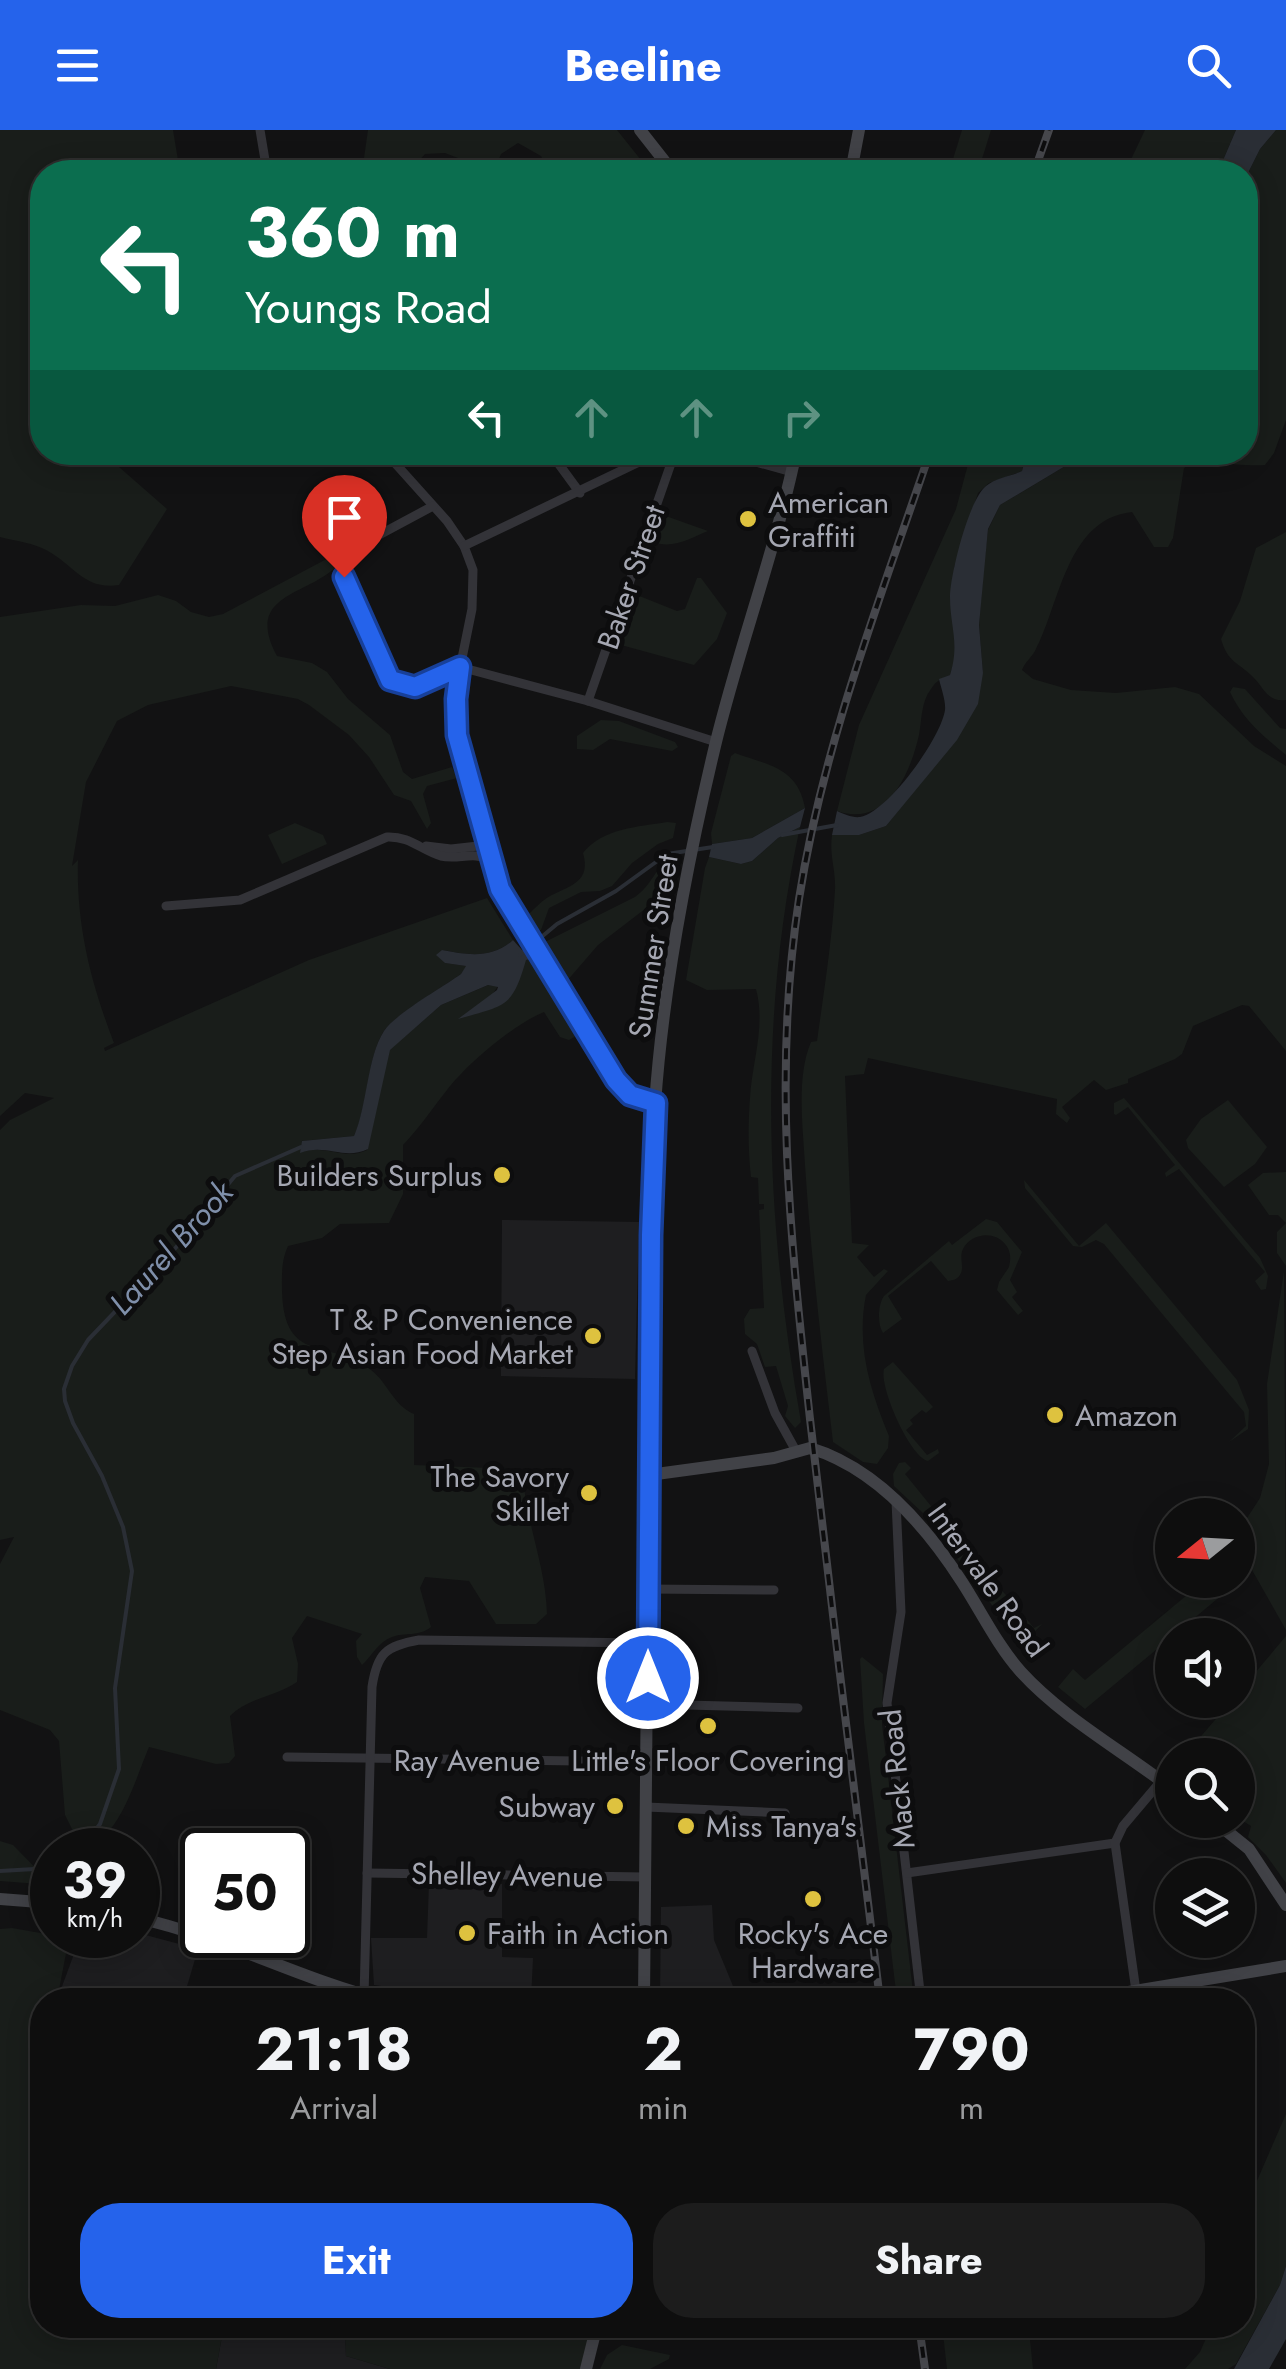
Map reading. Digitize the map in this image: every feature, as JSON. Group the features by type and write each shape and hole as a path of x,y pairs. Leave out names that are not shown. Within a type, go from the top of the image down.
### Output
{"main road":[{"path":"640,130 664,160"},
{"path":"854,160 859,130"},
{"name":"Summer Street","path":"644,1988 656,1103 668,992 697,827 716,742 793,465"},
{"name":"Intervale Road","path":"796,1451 815,1449 869,1478 896,1499 953,1570 1021,1672 1155,1776"},
{"path":"649,1475 774,1458 796,1451"},
{"path":"1235,1838 1249,1849 1286,1904"},
{"path":"0,1898 30,1901"},
{"path":"160,1924 226,1944 338,1988"},
{"path":"1154,1988 1286,1966"},
{"path":"586,2369 593,2338"}],"street":[{"path":"260,130 265,160"},
{"path":"397,465 464,546 472,570 474,590 456,699 457,735 500,889 624,1090 656,1103"},
{"path":"560,465 580,493"},
{"path":"464,546 635,465"},
{"name":"Baker Street","path":"588,701 670,465"},
{"path":"767,465 792,472"},
{"path":"433,506 357,548 346,564 345,582 390,680 415,687 460,667 588,701 716,742"},
{"path":"166,906 240,900 387,838 406,838 446,857 482,856 490,860"},
{"path":"423,845 452,849 486,845"},
{"path":"752,1350 775,1414 796,1451"},
{"name":"Mack Road","path":"896,1499 900,1612 888,1704 921,1988"},
{"path":"647,1589 774,1590"},
{"path":"364,1988 375,1666 388,1651 419,1640 648,1644"},
{"path":"647,1704 798,1708"},
{"name":"Ray Avenue","path":"287,1757 647,1762"},
{"path":"1136,1988 1115,1843 1123,1826 1155,1796"},
{"path":"646,1807 785,1813"},
{"path":"907,1873 1115,1843"},
{"name":"Shelley Avenue","path":"367,1873 646,1877"}],"shaded area":[{"path":"0,130 173,130 178,160 30,160 30,465 117,465 167,509 119,585 97,584 43,548 0,537"},
{"path":"368,130 617,130 641,160 543,160 518,143 499,160 463,160 445,153 425,154 420,160 364,160"},
{"path":"962,130 991,130 982,160 953,160"},
{"path":"1145,130 1236,130 1223,160 1131,160"},
{"path":"1236,130 1276,130 1254,160 1223,160"},
{"path":"1276,130 1286,130 1286,420 1274,453 1265,465 1258,465 1258,160 1254,160"},
{"path":"968,465 1024,465 1022,471 989,483 978,493 954,567 956,655 950,675 937,682 928,694 915,750 902,781 882,805 869,812 837,811 859,725 956,509"},
{"path":"1024,465 1067,465 1000,505 988,529 979,625 983,673 978,704 957,740 886,826 859,835 832,835 837,811 857,817 872,812 898,788 934,738 945,710 939,679 950,675 953,664 951,586 967,521 986,486 1022,471"},
{"path":"1067,465 1191,465 1184,468 1173,538 1168,547 1154,547 1132,512 1110,518 1093,530 1068,567 1044,632 1022,670 1033,679 1071,690 1116,693 1175,687 1199,694 1254,746 1286,766 1286,1051 1249,1006 1242,1005 1193,1026 1182,1054 1128,1079 1128,1083 1106,1090 1094,1080 1062,1107 1070,1118 1067,1123 1056,1114 1057,1099 868,1058 864,1074 845,1076 852,1243 869,1245 857,1257 874,1277 884,1269 888,1271 866,1295 863,1314 867,1367 889,1436 888,1448 877,1464 863,1462 833,1442 807,1200 803,1071 811,1042 817,1041 832,928 832,835 859,835 886,826 907,799 983,673 979,625 984,564 988,530 1000,505"},
{"path":"663,515 708,531 681,542 660,544 653,541 652,533"},
{"path":"1286,532 1286,700 1280,700 1270,697 1230,658 1221,639 1240,601 1256,548"},
{"path":"336,554 344,558 332,571 275,606 268,618 268,634 277,656 312,663 327,672 348,699 390,735 403,772 412,779 452,767 457,778 427,786 423,794 431,823 427,829 411,801 394,795 349,735 298,699 231,686 148,705 117,721 86,782 72,866 78,860 87,953 114,1043 104,1048 105,1051 309,960 487,898 513,940 488,953 442,950 445,963 467,966 384,1031 374,1054 354,1136 302,1141 301,1152 351,1154 367,1150 389,1050 441,1005 488,985 498,986 480,1013 526,959 530,959 578,1035 569,1040 560,1037 544,1012 505,1035 479,1057 456,1079 403,1145 403,1194 389,1223 340,1224 322,1238 288,1246 282,1291 285,1315 300,1341 355,1360 371,1370 401,1405 414,1414 414,1465 514,1469 523,1476 547,1614 536,1624 496,1624 469,1581 425,1577 420,1588 431,1627 387,1639 362,1665 356,1641 362,1634 307,1616 292,1638 298,1664 297,1682 245,1705 230,1716 235,1756 229,1763 216,1764 149,1747 133,1789 112,1828 72,1828 65,1815 59,1741 50,1730 0,1710 0,1564 14,1537 0,1540 0,1130 10,1120 54,1098 25,1093 0,1116 0,617 81,605 115,606 158,595 191,612 209,617 223,614"},
{"path":"697,578 701,578 727,613 717,639 694,665 621,645 615,648 612,640 631,596 677,611 685,609"},
{"path":"1233,687 1245,689 1280,728 1286,729 1286,755 1247,719 1230,692"},
{"path":"601,720 619,721 675,742 678,747 672,751 610,739 593,750 577,749 577,736"},
{"path":"735,753 788,776 796,784 805,808 752,838 712,844 711,833"},
{"path":"805,808 800,827 778,838 752,861 741,864 709,857 712,844 752,838"},
{"path":"295,823 323,835 327,844 282,864 268,835"},
{"path":"676,823 673,838 632,863 612,886 581,892 549,908 541,930 534,932 525,918 545,900 578,881 584,870 583,853 591,845 622,830"},
{"path":"800,827 777,976 771,1125 780,1273 801,1422 795,1428 785,1416 788,1406 776,1366 765,1367 757,1344 745,1334 744,1319 750,1309 764,1308 759,1210 764,1209 764,1204 759,1204 758,1178 751,1177 749,1147 750,1098 759,1030 756,989 707,990 686,980 709,857 741,864 752,861 778,838"},
{"path":"670,857 667,892 598,945 566,982 561,979 541,944 635,897"},
{"path":"513,940 530,959 526,960 511,997 496,1007 458,1019 498,987 488,985 441,1005 390,1050 368,1149 300,1153 302,1141 354,1136 374,1054 384,1031 408,1009 461,974 466,966 445,963 436,955 442,950 488,953"},
{"path":"1124,1098 1260,1258 1268,1276 1266,1289 1261,1290 1255,1281 1265,1272 1179,1169 1166,1177 1165,1173 1175,1165 1128,1107 1114,1114 1114,1103"},
{"path":"1228,1100 1267,1147 1255,1164 1224,1187 1188,1148 1186,1140 1201,1119"},
{"path":"1286,1172 1286,1223 1278,1215 1269,1215 1248,1185 1263,1173"},
{"path":"1024,1180 1079,1246 1106,1223 1237,1380 1249,1410 1248,1429 1229,1442 1246,1426 1244,1412 1104,1244 1096,1240 1082,1247 1073,1246 1025,1188"},
{"path":"986,1219 997,1222 1022,1252 1010,1280 1017,1292 1012,1297 1023,1311 1018,1315 997,1290 1009,1267 1008,1249 994,1237 982,1236 963,1249 962,1270 957,1278 948,1281 931,1261 888,1296 902,1319 883,1333 879,1314 884,1296 949,1241 952,1245"},
{"path":"502,1220 639,1222 635,1379 501,1376"},
{"path":"1286,1223 1286,1266 1277,1253 1277,1232"},
{"path":"1284,1271 1286,1630 1255,1575 1255,1506 1269,1464 1267,1384"},
{"path":"893,1362 933,1407 910,1420 913,1424 906,1430 927,1455 938,1449 939,1453 928,1461 905,1435 891,1405 884,1369"},
{"path":"905,1462 911,1468 905,1474 935,1511 945,1507 939,1515 973,1556 965,1562 970,1569 979,1563 995,1582 983,1593 923,1513 894,1486 893,1474 899,1463"},
{"path":"998,1586 1012,1602 1020,1598 1015,1605 1034,1628 1042,1624 1022,1645 985,1596"},
{"path":"1183,1598 1218,1598 1194,1618 1159,1618"},
{"path":"1155,1622 1155,1651 1085,1709 1058,1687 1073,1669 1085,1680"},
{"path":"1286,1636 1286,1883 1249,1838 1255,1838 1255,1738 1200,1738 1217,1718 1255,1718 1255,1673"},
{"path":"860,1659 883,1674 882,1724 913,1988 896,1988"},
{"path":"0,1841 13,1845 30,1862 30,1883 0,1881"},
{"path":"429,1883 502,1884 502,1957 533,1958 532,1988 374,1985 371,1938 427,1938"},
{"path":"712,1905 714,1940 733,1988 660,1988 661,1907"},
{"path":"12,1928 30,1931 30,1958 65,1958 59,1988 30,1988 30,2338 222,2338 216,2369 0,2369 0,1929"},
{"path":"160,1939 180,1944 180,1958 195,1958 187,1988 61,1988 73,1958 160,1958"},
{"path":"1286,2114 1286,2266 1255,2330 1255,2185"},
{"path":"1286,2266 1286,2339 1269,2369 1234,2369 1251,2338 1255,2338 1255,2331"},
{"path":"222,2338 345,2338 346,2356 390,2369 216,2369"},
{"path":"345,2338 594,2338 586,2369 390,2369 346,2356"},
{"path":"943,2338 1030,2340 1033,2369 947,2369"},
{"path":"1206,2338 1250,2338 1236,2364 1228,2369 1185,2369"},
{"path":"622,2345 670,2355 669,2359 650,2369 600,2369 607,2355"}],"waterway":[{"name":"Laurel Brook","path":"782,835 837,825"},
{"name":"Laurel Brook","path":"520,955 557,924 616,891 667,854 713,847"},
{"name":"Laurel Brook","path":"97,1828 119,1769 115,1688 132,1571 123,1527 102,1476 73,1423 64,1389 88,1340 173,1251 235,1176 301,1147"},
{"name":"Laurel Brook","path":"0,1871 30,1869"}],"railway":[{"path":"1038,160 1049,130"},
{"path":"879,1988 796,1288 787,1159 787,1030 791,965 809,842 855,673 926,465"},
{"path":"921,2338 925,2369"}],"place":[{"name":"American Graffiti","path":"748,519"},
{"name":"Builders Surplus","path":"502,1175"},
{"name":"T & P Convenience Step Asian Food Market","path":"593,1336"},
{"name":"Amazon","path":"1055,1415"},
{"name":"The Savory Skillet","path":"589,1493"},
{"name":"Little's Floor Covering","path":"708,1726"},
{"name":"Subway","path":"615,1806"},
{"name":"Miss Tanya's","path":"686,1826"},
{"name":"Rocky's Ace Hardware","path":"813,1899"},
{"name":"Faith in Action","path":"467,1933"}],"route":[{"path":"344,577 390,680 415,687 460,667 455,711 457,735 491,865 504,899 616,1080 630,1095 656,1103 651,1235 648,1678"}]}
